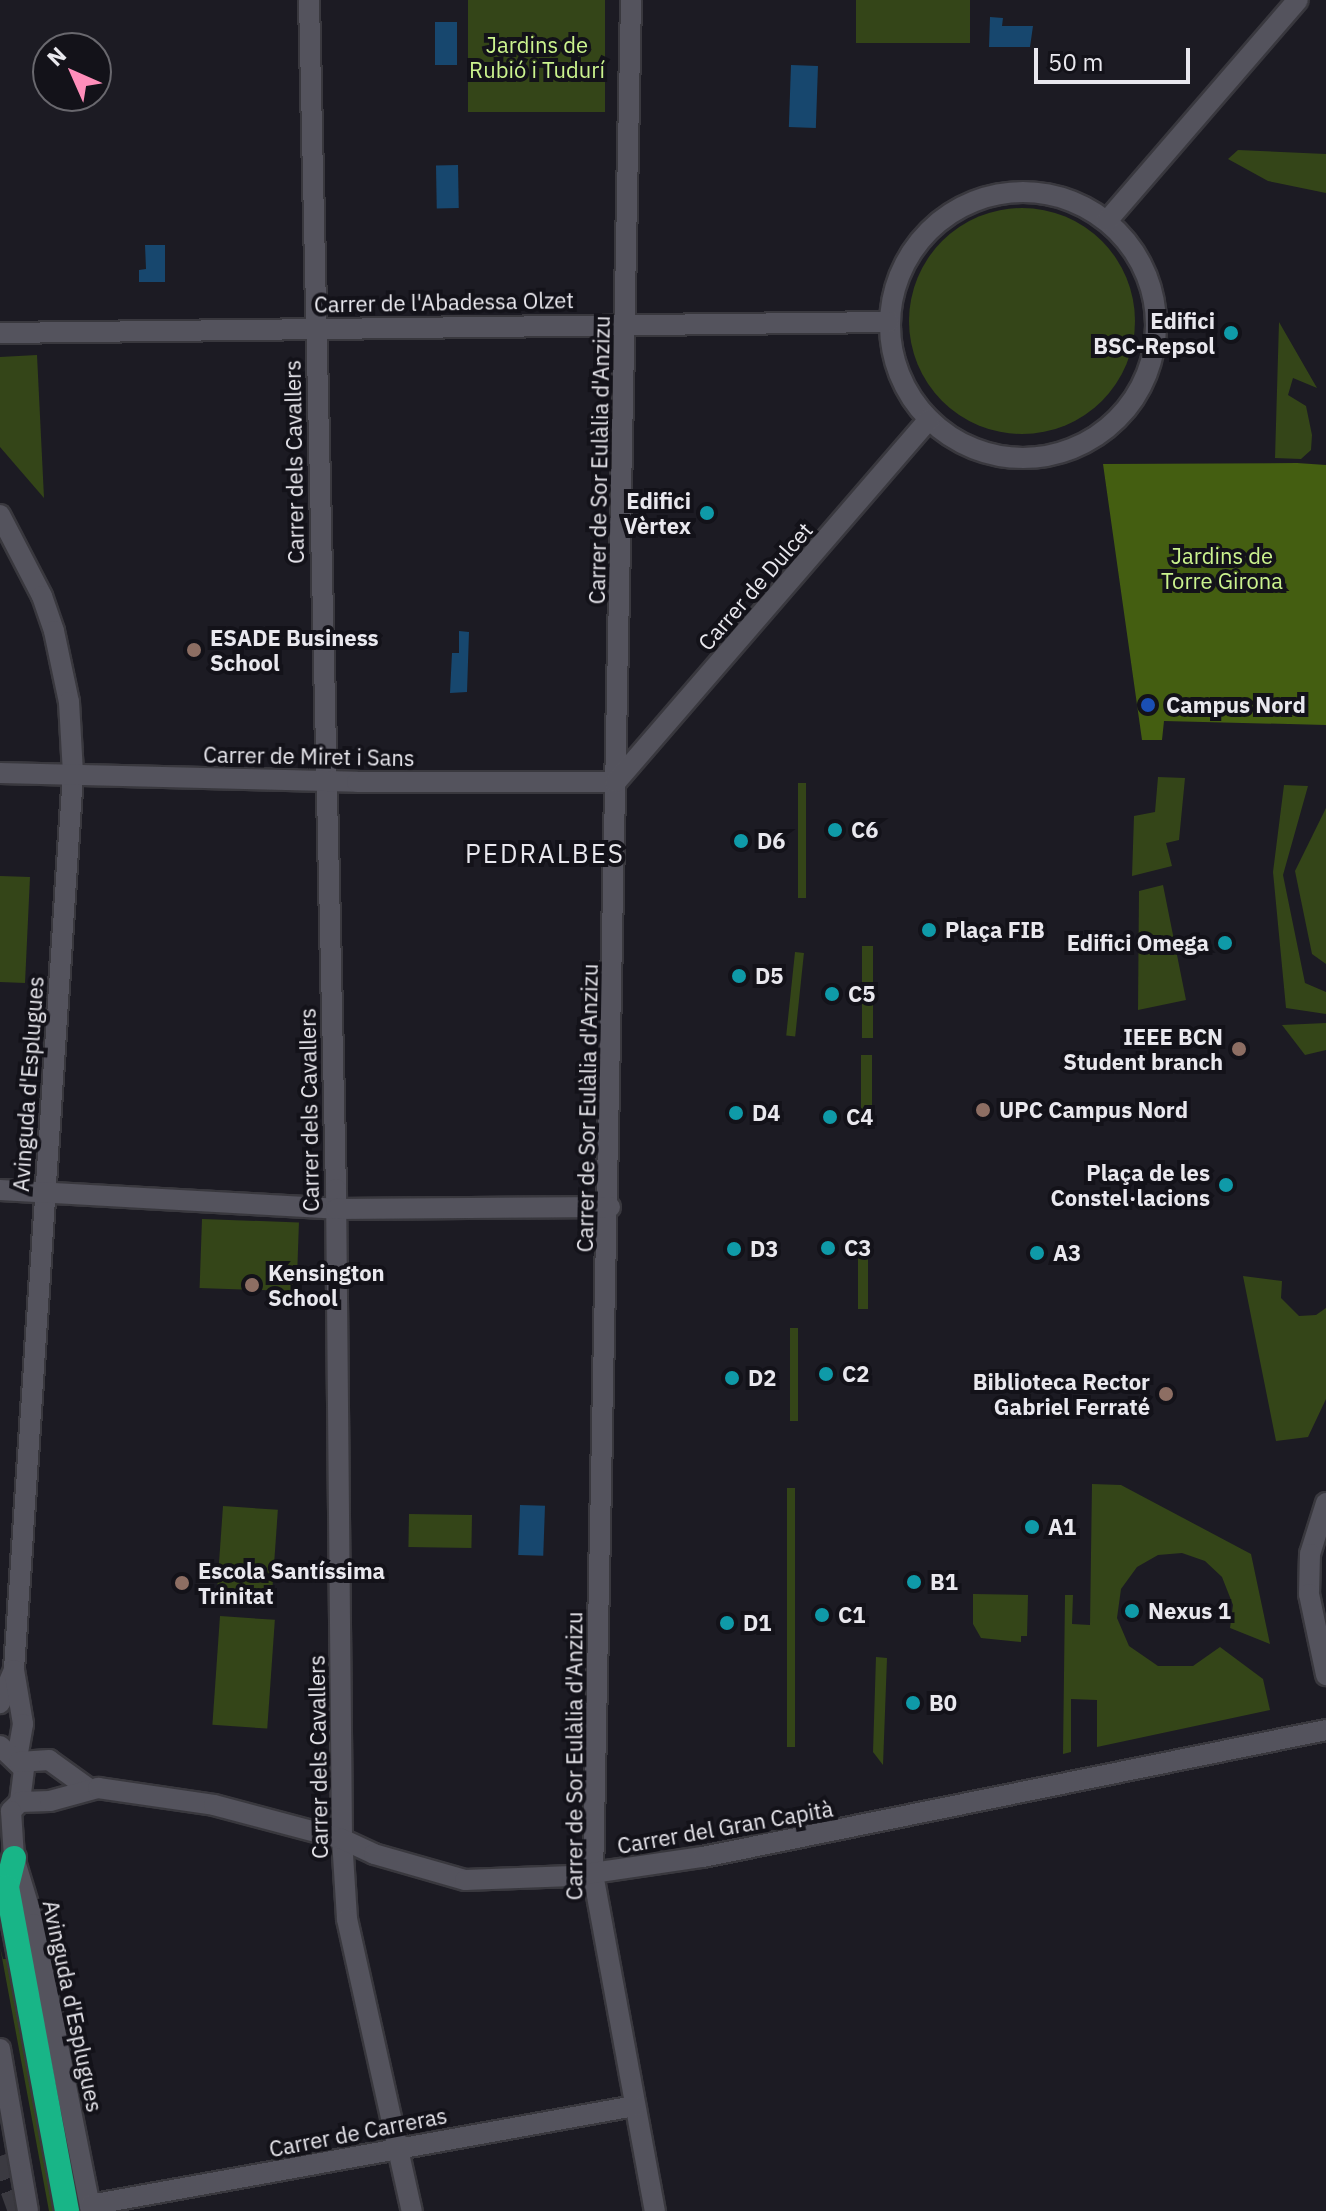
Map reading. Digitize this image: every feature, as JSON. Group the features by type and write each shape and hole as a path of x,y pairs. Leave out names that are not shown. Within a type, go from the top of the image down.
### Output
{"highway":[{"path":"14,1858 7,1887 83,2209"}],"street":[{"name":"Carrer dels Cavallers","path":"309,0 336,1209 342,1839 347,1919 412,2211"},
{"name":"Carrer de Sor Eulàlia d'Anzizu","path":"631,0 610,1207 593,1874 655,2211"},
{"path":"1107,221 1298,0"},
{"path":"1040,193 1064,198 1107,221 1144,269 1155,303 1153,349 1131,404 1107,429 1077,448 1043,458 975,451 929,420 902,384 889,322 900,274 911,252 927,233 967,204 991,196 1040,193"},
{"name":"Carrer de l'Abadessa Olzet","path":"0,333 889,322"},
{"name":"Carrer de Dulcet","path":"616,782 929,420"},
{"name":"Avinguda d'Esplugues","path":"0,515 54,631 69,702 73,774 14,1670 23,1724 12,1755 24,1769 10,1810 14,1858"},
{"name":"Carrer de Miret i Sans","path":"0,773 325,782 616,782"},
{"path":"0,1190 45,1195 336,1209 610,1207"},
{"path":"1326,1503 1310,1554 1326,1675"},
{"name":"Avinguda d'Esplugues","path":"0,1703 14,1670"},
{"name":"Carrer del Gran Capità","path":"10,1810 88,1788 214,1805 342,1839 374,1854 465,1880 593,1874 1030,1794 1326,1730"},
{"name":"Carrer del Gran Capità","path":"12,1755 49,1760 88,1788"},
{"path":"0,2049 28,2211"},
{"name":"Carrer de Carreras","path":"83,2209 634,2106"}],"green space":[{"name":"Jardins de Rubió i Tudurí","path":"468,0 605,0 605,112 468,112"},
{"path":"856,0 970,0 970,43 856,43"},
{"path":"1238,150 1326,154 1326,193 1268,181 1228,159"},
{"path":"1022,208 1065,216 1102,241 1127,278 1135,321 1127,364 1102,401 1065,426 1022,434 979,426 942,401 917,364 909,321 917,278 942,241 979,216"},
{"path":"1279,322 1317,388 1293,378 1288,395 1306,406 1312,435 1311,450 1301,459 1275,458"},
{"path":"37,355 44,498 0,447 0,357"},
{"name":"Jardins de Torre Girona","path":"1103,464 1326,465 1326,725 1164,721 1162,740 1142,740"},
{"path":"1158,777 1185,778 1179,840 1166,843 1172,866 1132,876 1134,816 1155,812"},
{"path":"798,783 806,783 806,898 798,898"},
{"path":"1284,785 1308,786 1283,875 1305,983 1326,992 1326,1014 1286,1008 1273,872"},
{"path":"1326,808 1326,964 1312,954 1295,871"},
{"path":"0,876 30,877 25,983 0,982"},
{"path":"1163,885 1186,1000 1138,1010 1139,891"},
{"path":"862,946 873,946 873,1038 862,1038"},
{"path":"795,952 804,953 795,1036 786,1036"},
{"path":"1326,1023 1326,1050 1305,1055 1282,1025"},
{"path":"861,1055 872,1055 872,1122 861,1122"},
{"path":"202,1219 299,1222 297,1291 200,1288"},
{"path":"858,1244 868,1244 868,1309 858,1309"},
{"path":"1243,1276 1282,1281 1281,1298 1299,1316 1316,1315 1326,1308 1326,1399 1308,1437 1276,1441"},
{"path":"790,1328 798,1328 798,1421 790,1421"},
{"path":"1092,1484 1121,1485 1251,1554 1270,1644 1230,1628 1233,1605 1222,1577 1205,1561 1182,1553 1158,1555 1137,1567 1121,1589 1117,1618 1129,1646 1158,1666 1193,1666 1220,1647 1263,1679 1270,1710 1097,1747 1097,1700 1071,1699 1071,1752 1063,1754 1065,1595 1073,1595 1072,1624 1090,1625"},
{"path":"787,1488 795,1488 795,1747 787,1747"},
{"path":"223,1506 278,1510 272,1598 217,1594"},
{"path":"409,1514 472,1515 471,1548 408,1547"},
{"path":"973,1594 1028,1595 1027,1636 1021,1636 1021,1642 981,1638 973,1624"},
{"path":"220,1616 275,1620 267,1729 212,1725"},
{"path":"876,1657 887,1658 883,1765 873,1752"},
{"path":"0,1947 3,1959 8,1959 59,2211 49,2211"}],"water":[{"path":"990,17 1003,18 1002,26 1033,26 1030,47 989,47"},
{"path":"435,22 457,22 457,65 435,65"},
{"path":"791,65 818,66 816,128 789,127"},
{"path":"436,165 458,165 459,208 437,208"},
{"path":"145,245 165,245 165,282 139,282 139,270 146,269"},
{"path":"459,631 469,632 467,692 450,693 452,653 459,653"},
{"path":"520,1505 545,1506 543,1556 518,1555"}],"tunnel":[{"path":"0,2156 20,2211"}],"place":[{"name":"Edifici BSC-Repsol","path":"1231,333"},
{"name":"Edifici Vèrtex","path":"707,513"},
{"name":"ESADE Business School","path":"194,650"},
{"name":"Campus Nord","path":"1148,705"},
{"name":"C6","path":"835,830"},
{"name":"D6","path":"741,841"},
{"name":"Plaça FIB","path":"929,930"},
{"name":"Edifici Omega","path":"1225,943"},
{"name":"D5","path":"739,976"},
{"name":"C5","path":"832,994"},
{"name":"IEEE BCN Student branch","path":"1239,1049"},
{"name":"UPC Campus Nord","path":"983,1110"},
{"name":"D4","path":"736,1113"},
{"name":"C4","path":"830,1117"},
{"name":"Plaça de les Constel·lacions","path":"1226,1185"},
{"name":"C3","path":"828,1248"},
{"name":"D3","path":"734,1249"},
{"name":"A3","path":"1037,1253"},
{"name":"Kensington School","path":"252,1285"},
{"name":"C2","path":"826,1374"},
{"name":"D2","path":"732,1378"},
{"name":"Biblioteca Rector Gabriel Ferraté","path":"1166,1394"},
{"name":"A1","path":"1032,1527"},
{"name":"B1","path":"914,1582"},
{"name":"Escola Santíssima Trinitat","path":"182,1583"},
{"name":"Nexus 1","path":"1132,1611"},
{"name":"C1","path":"822,1615"},
{"name":"D1","path":"727,1623"},
{"name":"B0","path":"913,1703"}],"district":[{"name":"PEDRALBES","path":"545,854"}]}
